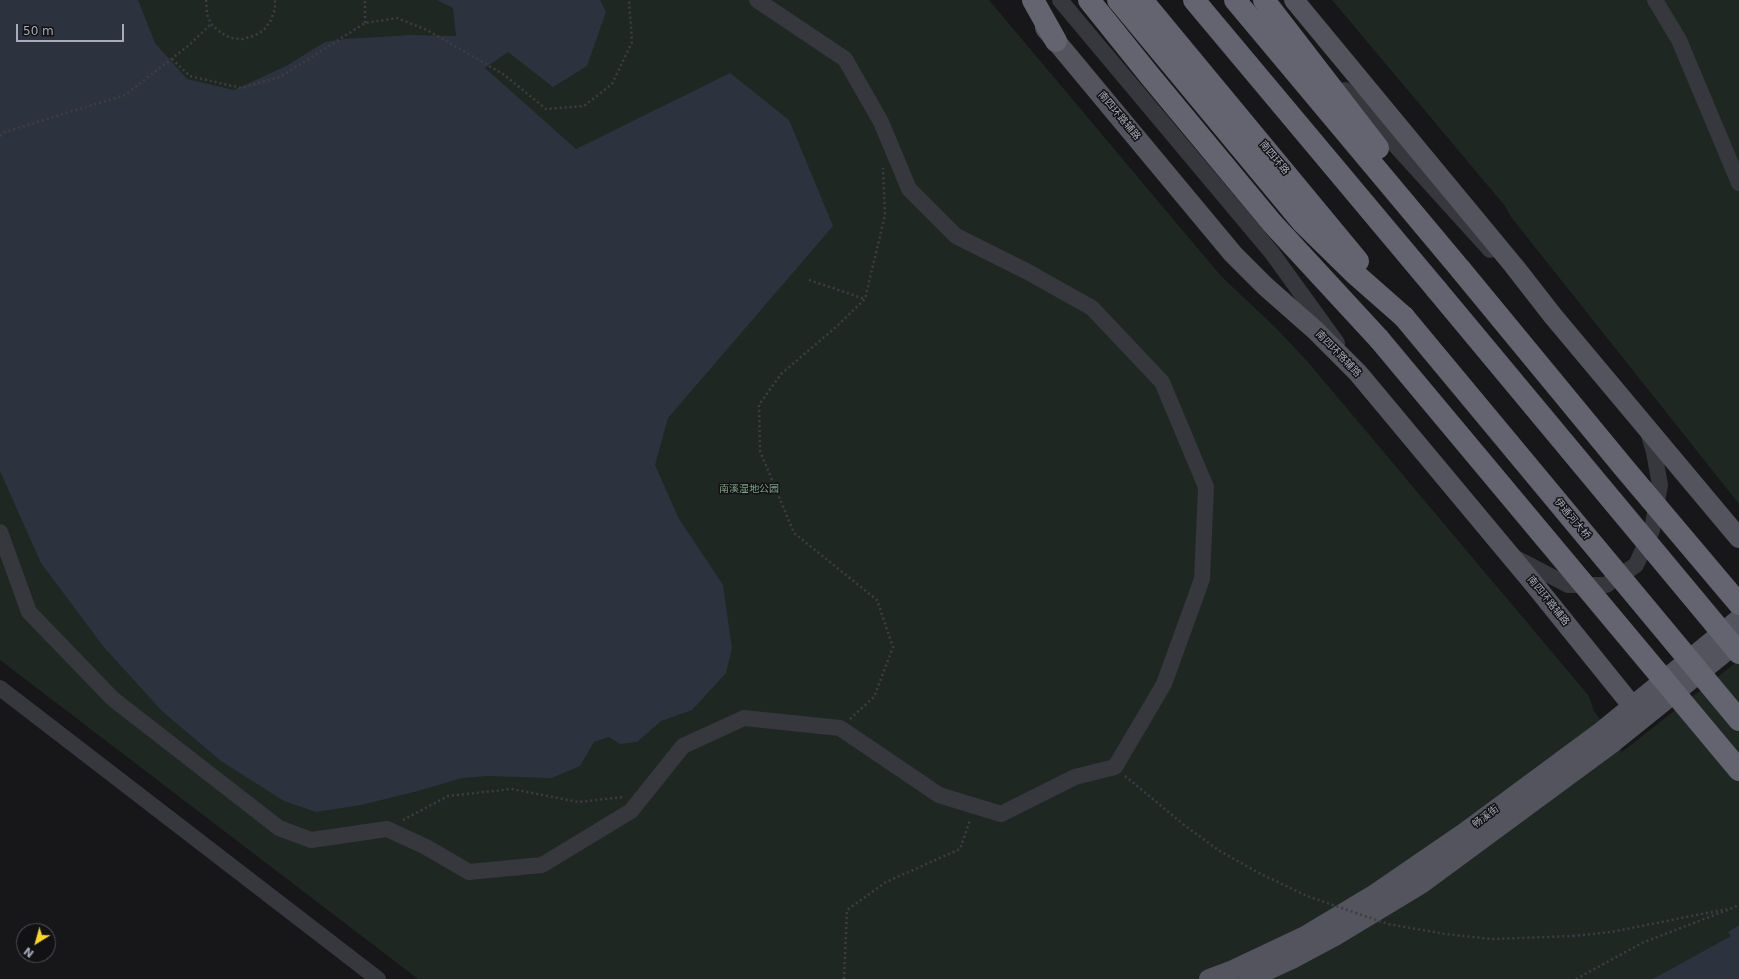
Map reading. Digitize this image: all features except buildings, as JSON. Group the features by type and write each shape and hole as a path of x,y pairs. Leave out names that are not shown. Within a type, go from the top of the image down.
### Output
{"highway":[{"path":"1033,0 1056,41"},
{"path":"1089,0 1272,223 1379,338 1739,770"},
{"path":"1118,0 1303,223 1404,317"},
{"name":"南四环路","path":"1142,0 1404,317"},
{"path":"1194,0 1438,290 1739,653"},
{"path":"1235,0 1739,604"},
{"path":"1264,0 1349,103 1424,206 1458,266"},
{"path":"1272,186 1320,274"},
{"name":"伊通河大桥","path":"1404,317 1739,720"}],"main road":[{"name":"南四环路辅路","path":"1022,0 1233,254 1265,286 1315,330 1358,373 1511,556 1638,712"},
{"path":"1294,0 1509,260 1553,316 1739,538"},
{"name":"畅溪街","path":"1248,979 1292,959 1335,936 1421,884 1598,753 1638,712 1739,619"},
{"name":"畅溪街","path":"1210,979 1233,970 1305,936 1375,894 1464,833 1602,731 1638,712 1739,641"}],"street":[{"path":"0,532 29,612 113,699 279,828 311,840 387,829 426,846 469,872 542,864 631,811 683,746 744,718 840,728 939,795 1001,814 1075,778 1115,767 1164,684 1202,579 1206,487 1162,382 1092,308 1028,272 956,236 909,189 881,122 844,59 757,0"},
{"path":"1060,0 1272,253 1358,373"},
{"path":"1655,0 1679,40 1739,183"},
{"path":"1349,103 1553,316"},
{"path":"1511,556 1568,585 1606,585 1636,565 1652,530 1660,485 1654,452 1647,428"},
{"path":"0,688 378,979"}],"path":[{"path":"206,0 207,14 211,24 230,38 242,39 254,36 264,30 272,20 275,9 275,0"},
{"path":"365,0 365,23"},
{"path":"172,59 190,76 241,88 280,77 365,23 397,18 427,30 503,74 546,109 584,106 612,84 632,42 629,0"},
{"path":"0,136 6,132 125,95 188,46 211,24"},
{"path":"840,728 874,696 894,647 877,600 794,533 760,451 759,405 781,374 836,327 865,299 885,215 883,161"},
{"path":"809,280 865,299"},
{"path":"1115,767 1183,824 1218,850 1259,873 1307,896 1388,924 1445,934 1492,939 1573,936 1610,932 1735,907"},
{"path":"387,829 448,796 512,789 578,802 644,795"},
{"path":"844,979 847,910 886,882 960,849 974,806"},
{"path":"1576,979 1642,943 1735,907 1739,904"}],"green space":[{"name":"南溪湿地公园","path":"0,0 989,0 1221,276 1275,327 1308,362 1589,696 1594,711 1622,752 1739,660 1739,979 418,979 0,660"},
{"path":"1332,0 1739,0 1739,504 1511,217 1505,206"}],"shaded area":[{"path":"0,0 138,0 155,43 187,79 234,90 286,66 325,42 345,39 410,35 456,36 453,8 437,0 600,0 606,12 587,66 553,87 508,52 485,68 576,149 730,73 789,120 833,226 668,418 655,465 679,519 723,585 732,648 726,673 692,710 661,721 637,742 620,744 609,737 594,742 580,766 552,778 488,776 462,778 361,805 316,812 284,801 221,761 162,711 103,646 41,563 0,471"},
{"path":"1739,925 1739,979 1653,979 1731,936 1728,932"}]}
